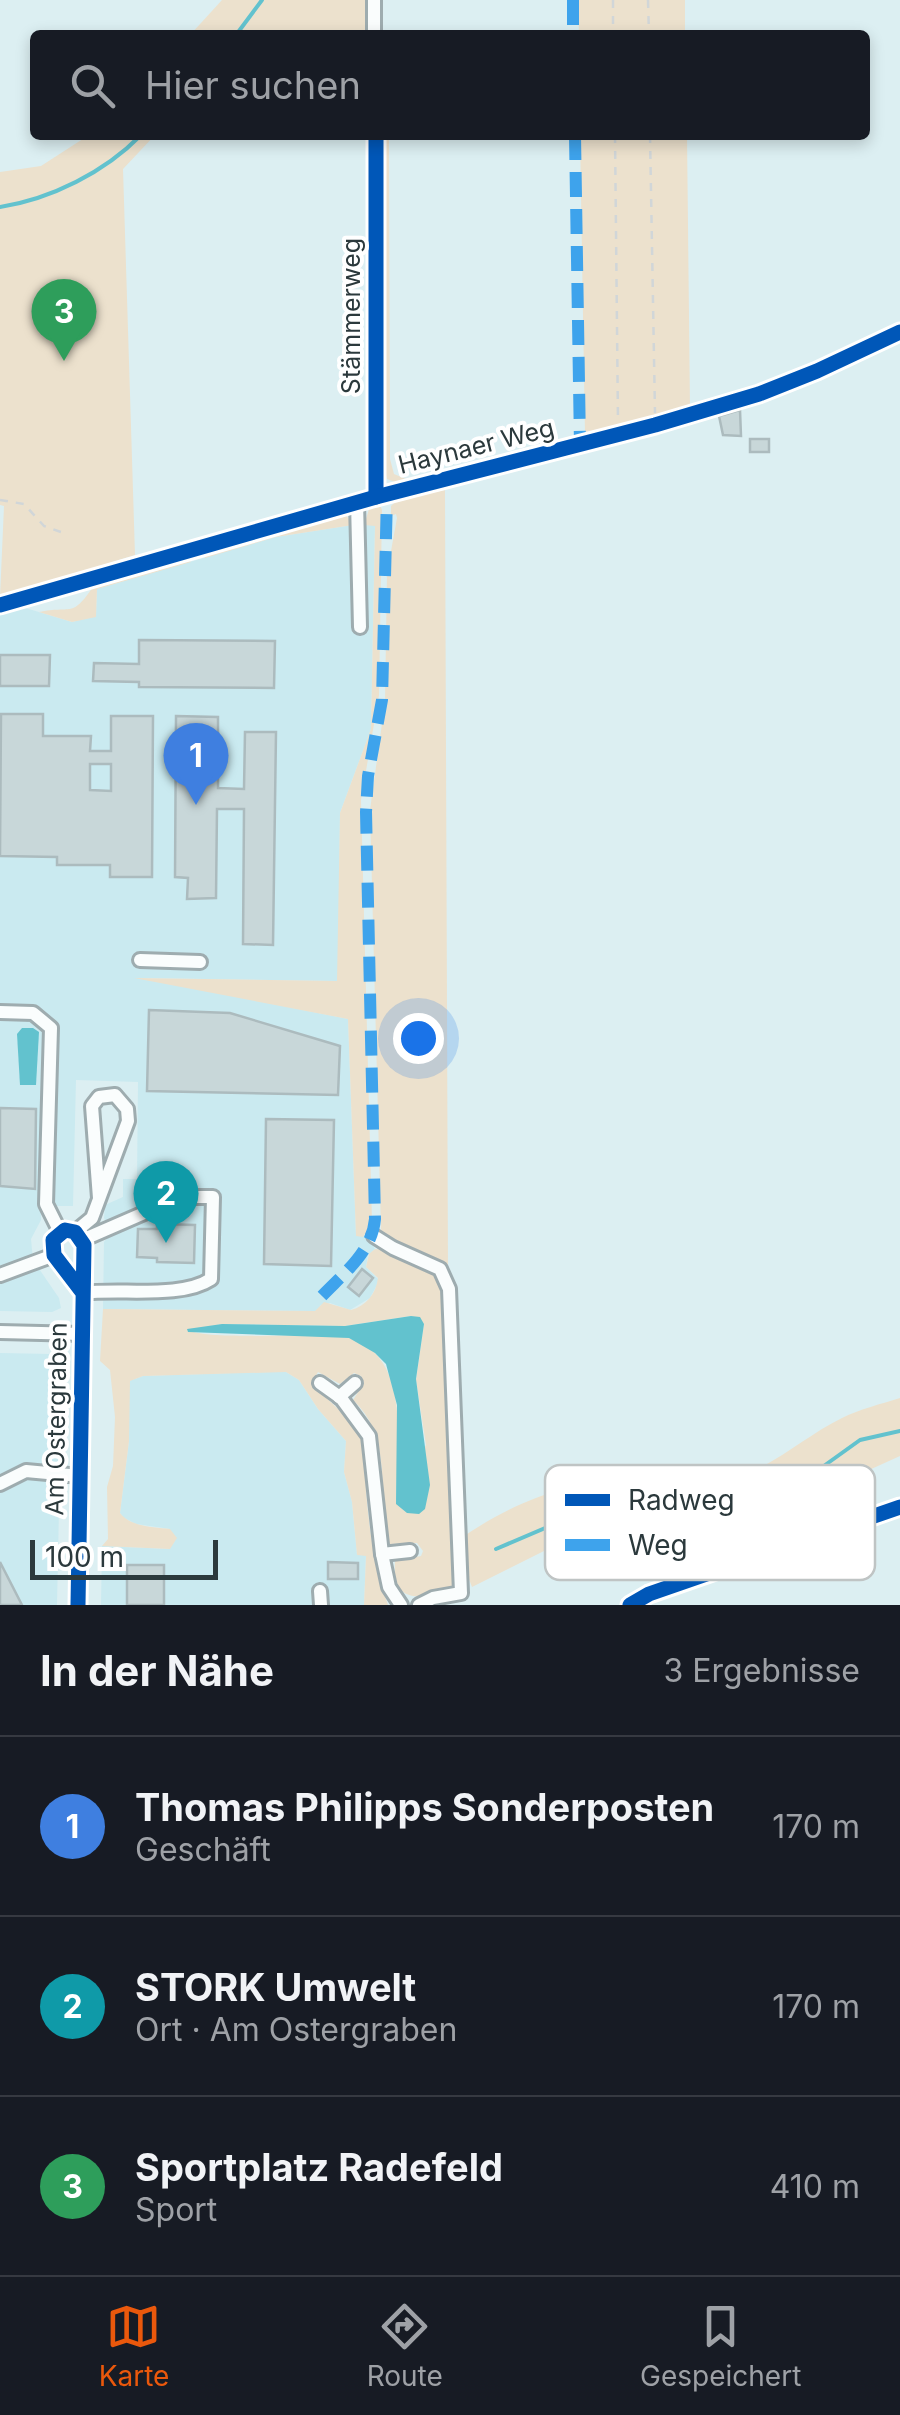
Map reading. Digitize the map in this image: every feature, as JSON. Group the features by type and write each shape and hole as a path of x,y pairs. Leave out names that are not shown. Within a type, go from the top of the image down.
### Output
{"street":[{"path":"374,0 374,30"},
{"name":"Stämmerweg","path":"376,140 376,496"},
{"name":"Haynaer Weg","path":"0,605 376,496 655,426 787,384 900,332"},
{"path":"357,502 360,627"},
{"path":"140,960 200,962"},
{"path":"0,1012 32,1013 51,1028 46,1204 60,1232"},
{"path":"79,1236 92,1218 128,1121 127,1109 115,1096 99,1097 92,1106 99,1198"},
{"path":"60,1232 79,1236 181,1197 213,1197 211,1278 200,1286 176,1290 83,1293"},
{"path":"0,1274 54,1256 51,1245 60,1232"},
{"name":"Am Ostergraben","path":"78,1605 83,1293 79,1236"},
{"path":"374,1236 440,1269 450,1289 462,1599 433,1598 419,1605"},
{"name":"Am Ostergraben","path":"54,1256 83,1293"},
{"path":"0,1332 82,1334"},
{"path":"320,1383 339,1397 370,1436 382,1554 390,1587 401,1605"},
{"path":"339,1397 355,1383"},
{"path":"0,1484 26,1471 80,1476"},
{"path":"875,1516 900,1507"},
{"path":"382,1554 410,1551"},
{"path":"630,1605 689,1580"}],"path":[{"path":"613,0 614,30"},
{"path":"648,0 649,30"},
{"path":"614,140 618,435"},
{"path":"650,140 655,426"},
{"path":"0,500 31,507 44,526 61,532"}],"shaded area":[{"path":"222,0 365,0 366,30 195,30"},
{"path":"578,0 685,0 685,30 579,30"},
{"path":"81,140 150,140 123,169 135,555 0,597 4,506 0,505 0,172 41,166"},
{"path":"383,140 389,140 390,459 394,474 406,479 546,446 400,484 387,479 383,464"},
{"path":"580,140 687,140 690,408 585,435"},
{"path":"445,490 448,1269 389,1240 381,1230 370,810 385,702 387,573 397,518 396,514 391,516 391,506 397,500"},
{"path":"379,503 379,695 361,800 372,1222 363,1237 356,1236 348,1019 134,978 337,981 340,813 371,729 375,526 364,525 370,506"},
{"path":"344,512 353,525 276,537 205,558 205,552"},
{"path":"375,525 371,729 340,813 338,981 142,978 348,1019 356,1236 367,1235 375,1249 368,1255 366,1267 378,1279 377,1285 370,1298 350,1310 330,1303 316,1311 103,1309 104,1242 111,1233 104,1218 105,1205 123,1197 123,1179 137,1179 138,1082 76,1080 73,1206 41,1206 41,1220 31,1239 33,1260 59,1298 61,1308 52,1312 0,1311 0,612 19,606 72,622 96,616 97,589 276,537"},
{"path":"185,558 191,562 97,589 96,617 72,622 39,612 70,609 93,587"},
{"path":"375,1249 403,1255 443,1281 455,1579 451,1589 418,1596 403,1592 398,1585 395,1561 421,1556 423,1551 417,1543 390,1544 386,1540 379,1448 366,1415 353,1400 364,1383 354,1373 340,1384 318,1372 314,1379 361,1434 365,1445 371,1534 388,1605 364,1605 366,1556 357,1555 352,1502 344,1472 346,1441 299,1380 286,1372 143,1376 130,1381 129,1441 120,1513 136,1524 170,1529 177,1538 170,1549 102,1546 108,1539 107,1487 113,1466 115,1417 110,1370 100,1361 103,1309 315,1311 324,1302 351,1310 366,1302 377,1284 378,1278 366,1267 369,1254","holes":["411,1316 424,1324 416,1380 426,1445 396,1504 397,1409 384,1364 370,1348 340,1336 221,1335 187,1330 222,1324 345,1326"]},
{"path":"0,1353 52,1354 62,1364 57,1605 0,1605"},
{"path":"286,1372 299,1380 346,1441 344,1472 352,1502 357,1554 366,1555 364,1605 101,1605 102,1546 169,1549 170,1529 136,1524 120,1513 129,1441 129,1381 143,1376"},
{"path":"900,1398 900,1456 875,1467 765,1465 827,1426"},
{"path":"545,1494 545,1550 472,1587 462,1561 460,1539 498,1515"}],"water":[{"path":"22,1028 39,1032 36,1085 20,1085 17,1034"},
{"path":"420,1317 424,1324 416,1379 430,1485 425,1509 419,1514 407,1513 396,1504 397,1405 386,1364 375,1353 349,1338 187,1329 222,1324 345,1326"}],"building":[{"path":"740,410 741,436 723,435 719,416"},
{"path":"750,439 769,439 769,452 750,452"},
{"path":"139,640 275,641 274,688 139,687 139,682 93,681 94,663 139,664"},
{"path":"0,655 50,655 49,686 0,686"},
{"path":"1,714 43,714 43,736 91,736 90,751 111,751 111,716 153,716 152,877 110,877 110,865 57,865 57,857 0,856","holes":["90,764 111,764 111,791 90,790"]},
{"path":"176,716 218,717 218,788 244,789 245,732 276,732 273,945 243,944 244,809 217,809 216,898 187,899 188,878 175,877"},
{"path":"149,1010 230,1013 340,1046 338,1095 147,1091"},
{"path":"0,1108 36,1109 35,1189 0,1186"},
{"path":"266,1119 334,1120 331,1266 264,1264"},
{"path":"157,1224 195,1225 194,1263 137,1257 138,1229 157,1229"},
{"path":"362,1269 373,1278 359,1296 348,1287"},
{"path":"0,1562 22,1605 0,1605"},
{"path":"328,1562 358,1563 358,1579 328,1579"},
{"path":"127,1565 164,1565 164,1605 127,1605"}],"waterway":[{"path":"240,30 262,0"},
{"path":"0,207 38,198 76,182 136,140"},
{"path":"825,1465 860,1440 900,1431"},
{"path":"496,1549 545,1528"}],"marked path":[{"path":"573,0 573,30"},
{"path":"575,140 580,445"},
{"path":"322,1296 363,1252 375,1219 366,812 368,776 382,700 387,495"}],"cycle path":[{"path":"376,140 376,497"},
{"path":"0,605 376,497 759,394 900,332"},
{"path":"78,1605 84,1245 75,1232 65,1230 53,1240 54,1255 83,1293"},
{"path":"875,1516 900,1507"},
{"path":"630,1605 689,1580"}],"place":[{"name":"Sportplatz Radefeld","path":"64,361"},
{"name":"Thomas Philipps Sonderposten","path":"196,805"},
{"name":"STORK Umwelt","path":"166,1243"}]}
